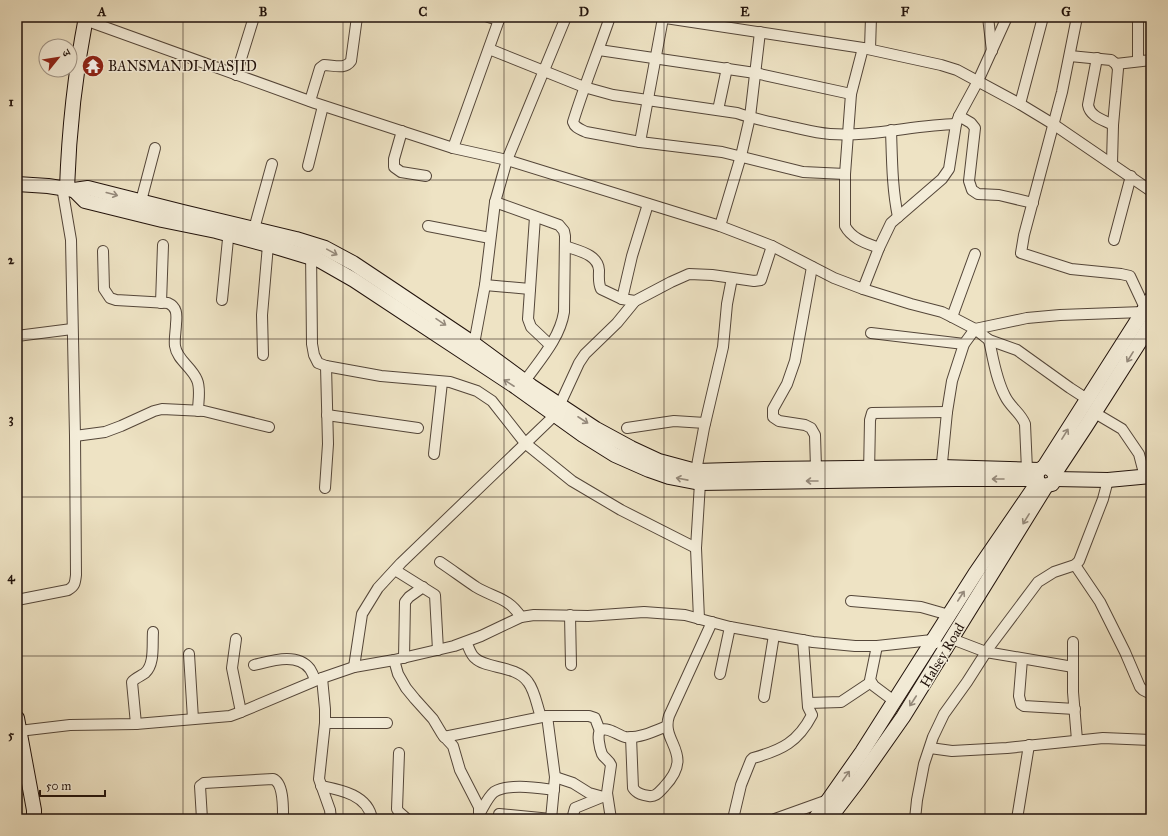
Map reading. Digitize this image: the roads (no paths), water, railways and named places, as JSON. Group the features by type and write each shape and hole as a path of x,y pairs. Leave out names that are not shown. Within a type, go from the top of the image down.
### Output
{"street":[{"path":"236,75 254,17"},
{"path":"310,101 320,68 324,65 343,67 348,65 351,61 358,17"},
{"path":"453,148 499,18 488,17"},
{"path":"566,17 507,160 495,202 485,285 474,344 482,358 516,387 631,448 698,477 825,473 941,473 1043,476 1108,480 1148,476 1139,454 1126,433 1095,413"},
{"path":"610,17 584,87 573,122 574,124 586,132 640,142 689,147 741,156 803,172 845,174"},
{"path":"640,142 657,58 661,17 867,49 941,64 957,70 1020,104 1053,124 1151,191"},
{"path":"872,17 867,49 851,94 845,174 845,226 856,238 879,248"},
{"path":"988,17 992,51"},
{"path":"863,289 879,248 891,223 942,179 949,169 957,120 978,81 1008,17"},
{"path":"1020,104 1043,17"},
{"path":"1077,17 1070,56 1021,253 1072,269 1130,276 1148,311"},
{"path":"1138,17 1138,61"},
{"path":"17,600 68,590 75,584 75,436 71,240 68,188 69,146 78,56 85,19 323,106 453,148 507,160 720,226 772,246 834,278 863,289 952,317 975,329 989,340 1017,350 1087,399"},
{"path":"720,226 741,156 750,117 760,32"},
{"path":"489,49 584,87 613,95 737,113 814,132 847,134 891,130 957,120 971,123 974,128 969,181 972,190 978,194 999,195 1033,203"},
{"path":"599,50 727,68 851,94"},
{"path":"1070,56 1111,60 1116,64 1118,69 1113,125 1112,164"},
{"path":"1097,58 1088,105 1089,110 1092,114 1113,125"},
{"path":"1116,64 1151,60"},
{"path":"718,110 727,68"},
{"path":"308,166 323,106"},
{"path":"891,130 894,199 898,217"},
{"path":"402,131 394,159 394,167 401,172 426,176"},
{"path":"141,202 155,148"},
{"path":"254,229 272,164"},
{"path":"1114,240 1131,176"},
{"path":"17,184 88,188 141,202 273,242 311,250 325,248 353,264 456,341 482,358 525,381 558,410"},
{"path":"68,188 85,201 162,220 229,229 254,229 273,242"},
{"path":"495,202 550,221 561,227 565,236 563,318 559,330 550,345 525,381"},
{"path":"622,299 632,256 648,204"},
{"path":"535,217 529,323 531,327 550,345"},
{"path":"428,226 490,238"},
{"path":"222,300 229,229"},
{"path":"262,355 262,315 273,242"},
{"path":"160,303 163,245"},
{"path":"565,246 595,259 599,268 601,289 622,299 635,301"},
{"path":"354,667 362,614 378,588 558,410 579,363 585,354 617,323 635,301 689,274 754,281 761,280 772,246"},
{"path":"311,250 313,350 315,360 318,363 326,366 382,376 456,384 477,391 488,397 526,443 572,481 621,510 696,548"},
{"path":"103,251 104,289 110,298 116,300 168,303 173,305 177,310 175,345 178,354 193,372 197,380 199,386 198,411"},
{"path":"952,317 976,254"},
{"path":"812,267 795,361 787,384 772,413 779,421 805,425 811,428 815,435 825,473"},
{"path":"699,619 696,548 698,477 705,422 723,347 727,304 732,278"},
{"path":"485,285 530,289"},
{"path":"941,473 947,412 952,381 964,344 975,329 1027,318 1060,314 1148,311"},
{"path":"815,819 862,752 949,615 981,578 1043,476 1087,399 1148,311"},
{"path":"1043,476 1095,413 1148,311"},
{"path":"17,336 72,329"},
{"path":"870,333 964,344"},
{"path":"989,340 1001,388 1007,400 1023,419 1043,476"},
{"path":"456,341 474,344"},
{"path":"326,366 328,444 326,488"},
{"path":"434,454 442,382"},
{"path":"75,436 105,432 162,409 198,411 269,427"},
{"path":"869,474 870,420 872,413 947,412"},
{"path":"327,415 418,428"},
{"path":"628,428 674,421 705,422"},
{"path":"915,819 924,764 944,714 986,652 1038,582 1054,572 1075,565 1079,561 1103,499 1108,480"},
{"path":"440,562 476,587 508,602 516,609 521,617"},
{"path":"1075,565 1100,602 1125,652 1138,683 1143,690 1151,694"},
{"path":"395,570 433,593 436,598 438,650"},
{"name":"Halsey Road","path":"829,819 858,782 902,718 948,645 981,578"},
{"path":"404,658 405,602 409,597 423,587"},
{"path":"850,601 921,606 949,615"},
{"path":"34,819 34,810 18,724 136,724 230,716 318,679 354,667 404,658 466,642 521,617 534,615 588,616 644,612 685,615 730,628 803,640 855,646 877,646 932,640 948,645 1073,667"},
{"path":"570,615 571,665"},
{"path":"632,737 633,788 635,792 640,794 652,797 655,796 668,782 678,763 678,755 667,726 669,716 712,622"},
{"path":"720,674 730,628"},
{"path":"136,724 132,682 144,673 150,666 152,660 153,632"},
{"path":"764,697 774,635"},
{"path":"236,639 232,668 241,712"},
{"path":"733,819 741,785 751,760 777,750 796,738 805,728 812,715 808,703 803,640"},
{"path":"466,642 477,660 506,668 527,680 544,717 555,777 551,819 499,814"},
{"path":"1073,642 1077,740"},
{"path":"877,646 871,682 902,718"},
{"path":"189,654 193,719"},
{"path":"254,665 278,659 293,660 306,665 318,679 326,710 319,772 321,786 330,810 331,819"},
{"path":"1022,659 1019,696 1021,704 1024,706 1075,709"},
{"path":"394,660 398,674 406,688 433,719 444,737 453,746 460,770 479,807 479,816"},
{"path":"808,703 841,702 871,682"},
{"path":"444,737 544,717 590,716 595,718 600,731 598,735 602,753 611,765 605,798 611,819"},
{"path":"325,723 387,723"},
{"path":"600,731 607,730 626,737 632,737 652,732 667,726"},
{"path":"930,748 952,751 1104,738 1151,740"},
{"path":"1018,819 1029,745"},
{"path":"399,753 397,809 407,819"},
{"path":"555,777 573,783 589,793 605,798"},
{"path":"202,819 201,784 273,778 280,784 283,801 283,819"},
{"path":"321,786 345,791 355,796 368,807 372,819"},
{"path":"479,816 489,798 493,793 499,790 518,786 554,790"},
{"path":"572,819 575,808 605,798"},
{"path":"775,819 828,800"}],"place":[{"name":"BANSMANDI MASJID","path":"93,66"}]}
